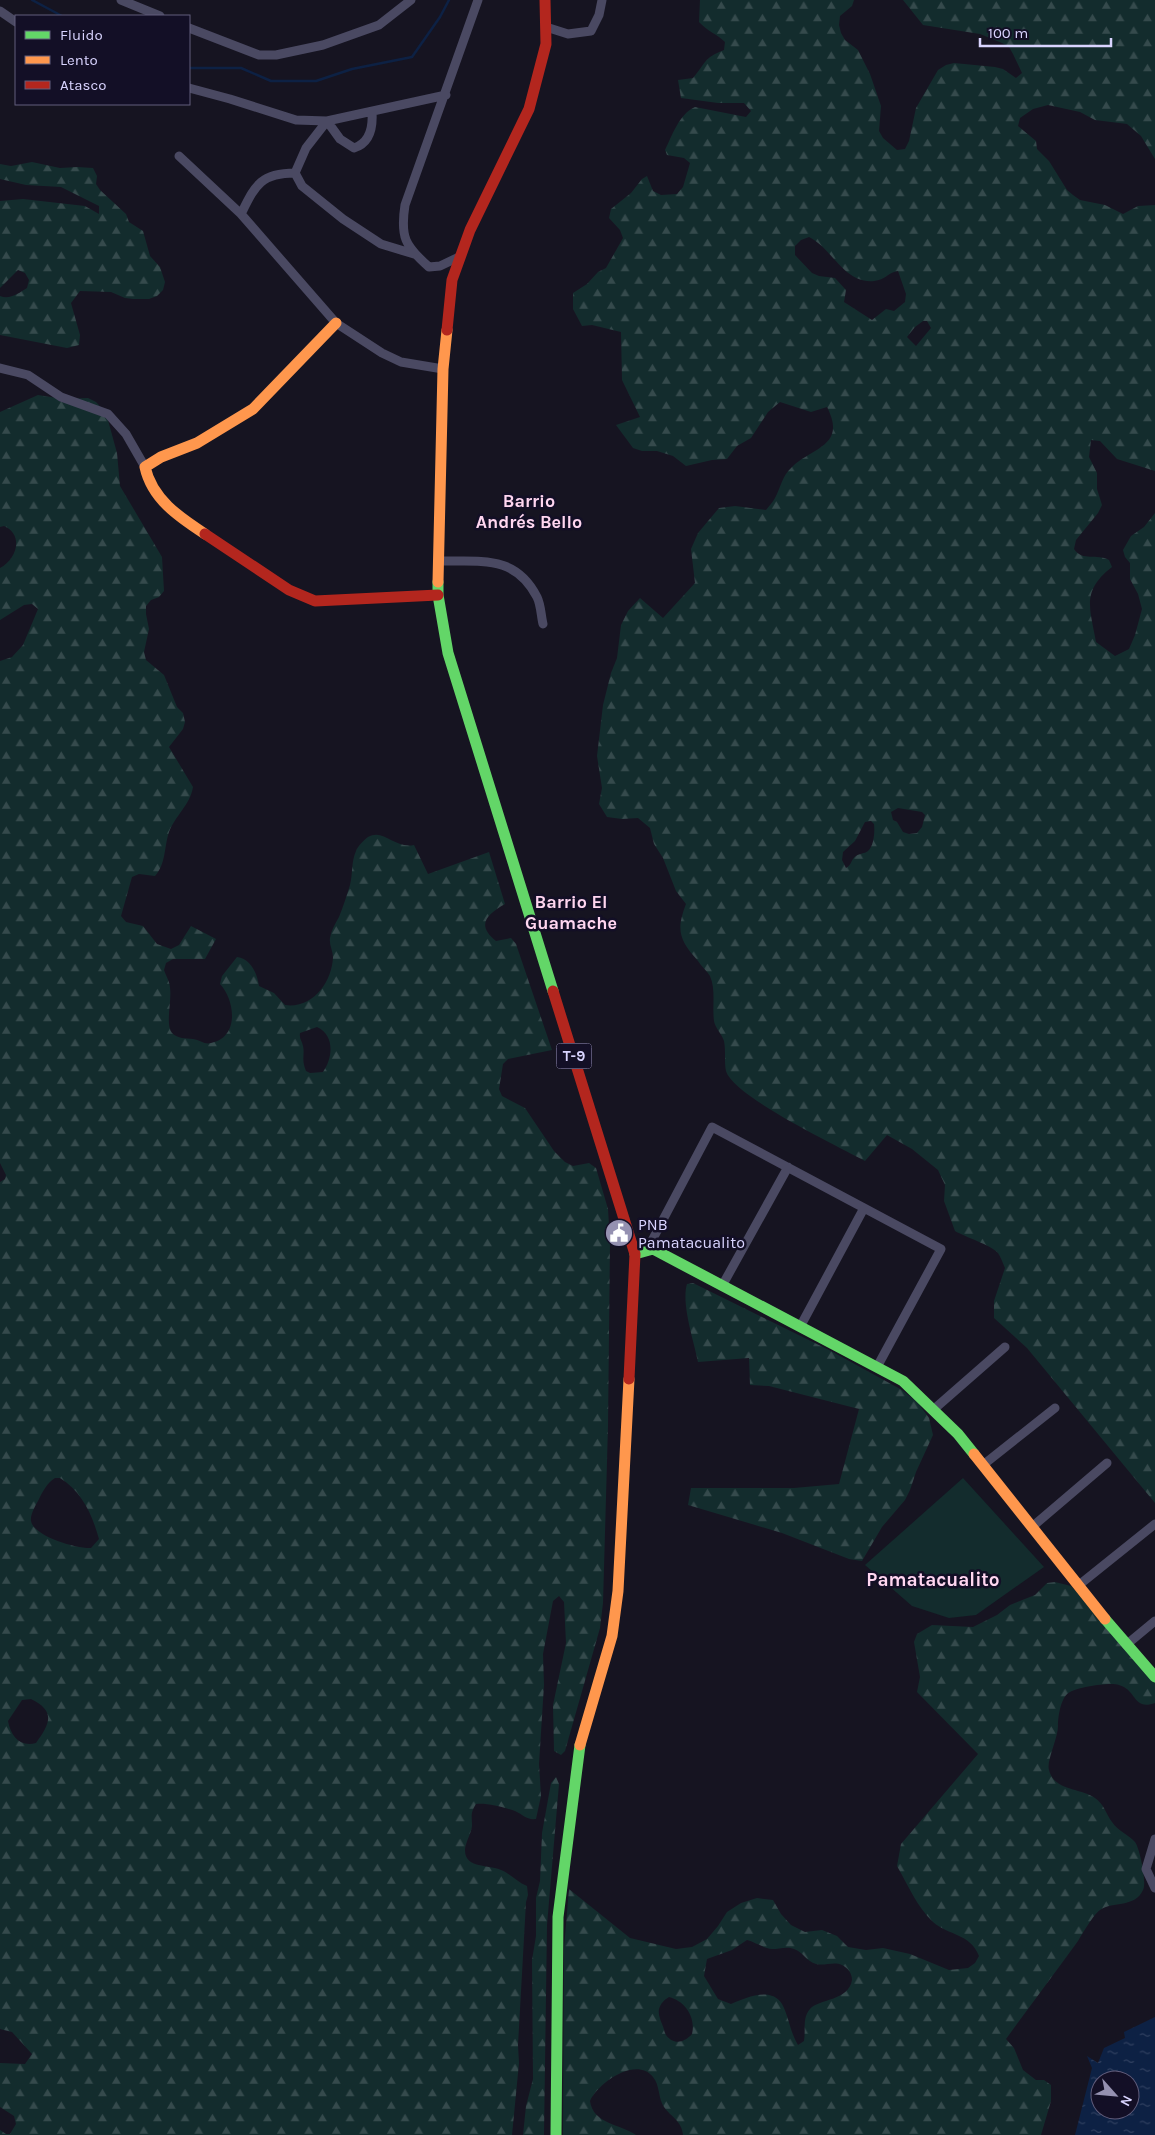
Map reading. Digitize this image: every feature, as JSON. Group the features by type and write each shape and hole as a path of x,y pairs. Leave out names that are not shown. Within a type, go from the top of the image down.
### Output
{"main road":[{"name":"T-9","path":"545,0 546,44 529,109 470,230 452,280 443,369 438,595 448,653 635,1254 618,1591 612,1636 578,1753 558,1917 556,2135"},
{"path":"336,323 253,409 197,443 161,457 145,467 147,479 164,503 178,517 289,590 315,601 438,595"},
{"path":"635,1254 653,1249 903,1381 958,1434 1126,1645 1155,1677"}],"street":[{"path":"121,0 158,15"},
{"path":"190,28 259,55 276,55 323,45 370,29 379,25 411,0"},
{"path":"460,257 440,266 429,267 414,254 406,240 402,225 405,205 446,95 478,0"},
{"path":"546,27 568,34 591,31 600,15 602,0"},
{"path":"0,11 15,21"},
{"path":"190,88 230,98 296,120 327,122 446,95"},
{"path":"327,122 340,139 354,148 362,145 370,135 373,122 372,112"},
{"path":"294,173 306,148 327,122"},
{"path":"179,156 241,214 336,323 382,353 401,362 443,369"},
{"path":"241,214 252,191 264,179 278,173 294,173"},
{"path":"294,173 302,186 343,219 381,244 414,254"},
{"path":"0,368 15,370 28,375 61,397 108,414 126,434 145,467"},
{"path":"439,562 492,562 508,566 524,578 538,598 543,624"},
{"path":"647,1250 712,1127 940,1249 876,1367"},
{"path":"722,1286 788,1167"},
{"path":"800,1326 864,1208"},
{"path":"933,1410 1005,1347"},
{"path":"983,1465 1055,1408"},
{"path":"1032,1527 1108,1463"},
{"path":"1079,1586 1155,1524"},
{"path":"1126,1645 1155,1622"},
{"path":"1155,1839 1146,1869 1155,1888"}],"green space":[{"path":"700,0 854,0 852,6 840,16 839,25 841,33 845,40 858,50 870,74 881,106 879,131 883,138 897,150 905,149 909,141 916,108 938,70 946,65 954,63 995,67 1003,69 1016,78 1022,73 1009,47 980,34 923,25 903,0 1155,0 1155,159 1141,136 1127,124 1095,120 1080,112 1048,105 1033,109 1020,118 1018,126 1036,141 1037,149 1049,161 1067,190 1080,200 1105,205 1123,214 1138,206 1155,205 1155,471 1117,459 1100,441 1091,440 1089,457 1097,473 1097,489 1102,505 1098,513 1076,540 1074,549 1081,555 1109,560 1112,567 1096,584 1092,592 1090,610 1096,642 1115,656 1129,649 1142,609 1138,594 1130,579 1130,563 1125,557 1123,550 1131,536 1144,527 1155,513 1155,1503 1027,1348 994,1318 994,1301 1005,1268 995,1250 955,1231 944,1201 945,1185 938,1170 912,1149 887,1135 865,1161 766,1107 733,1082 726,1071 724,1041 714,1021 712,981 709,974 683,941 680,928 686,904 676,891 663,858 654,844 650,828 638,818 622,819 607,817 599,804 602,788 597,756 603,705 617,658 621,625 628,611 640,598 663,618 695,583 691,549 698,533 719,508 735,506 766,510 789,470 800,460 825,444 833,430 832,420 827,407 811,412 780,402 768,412 751,438 737,446 727,459 712,460 686,466 673,456 657,451 642,451 633,448 616,425 640,417 622,380 621,332 592,325 582,326 573,309 573,293 587,284 598,272 606,268 623,238 620,230 609,218 611,209 631,193 642,179 647,176 653,191 661,195 677,194 683,187 690,163 684,158 667,155 665,150 680,120 689,110 695,107 746,117 751,111 744,103 718,103 681,98 678,80 693,78 708,58 724,50 725,42 699,22","holes":["809,237 817,242 847,272 864,280 878,280 898,271 906,294 905,302 894,311 886,309 872,320 844,302 846,290 835,278 812,273 795,255 795,246 801,240","923,321 927,321 931,328 916,346 907,337","898,808 922,812 925,815 922,827 917,833 909,834 903,832 897,822 893,820 891,812","871,821 874,824 872,846 865,853 854,857 846,868 842,860 843,852 855,841 865,822"]},
{"path":"32,162 60,168 93,168 97,176 96,184 100,190 126,214 129,222 143,231 150,256 160,267 165,282 163,290 157,296 149,299 125,298 111,292 80,291 71,303 80,335 79,345 67,348 0,335 0,296 11,297 18,294 27,288 29,280 25,273 18,270 0,288 0,201 23,199 85,206 99,214 99,206 61,187 26,185 0,179 0,164 11,166"},
{"path":"38,395 63,399 88,398 96,402 106,413 117,453 120,486 162,557 164,591 146,606 149,629 144,652 146,660 164,675 177,707 183,713 185,722 183,729 169,747 193,787 186,805 169,832 159,871 155,876 139,874 132,877 121,916 126,922 143,926 157,944 171,949 179,945 191,926 216,939 205,959 173,959 166,963 164,970 170,986 169,1024 172,1033 179,1037 205,1043 220,1039 227,1034 231,1026 231,1008 229,999 220,984 222,976 237,957 242,958 253,967 259,986 274,993 285,1005 304,1003 319,992 332,967 331,935 350,885 354,855 358,847 368,837 379,835 401,844 414,845 428,874 489,852 505,904 489,916 485,924 486,929 496,941 511,938 516,944 552,1050 508,1059 503,1064 499,1089 502,1096 525,1108 554,1151 565,1162 573,1166 589,1163 596,1168 608,1209 610,1241 608,1426 603,1603 600,1628 565,1751 561,1755 554,1751 553,1705 566,1643 564,1602 559,1596 553,1601 543,1654 544,1685 539,1764 541,1796 536,1819 527,1818 515,1811 501,1807 476,1804 472,1813 472,1826 465,1849 466,1855 473,1863 501,1870 527,1886 528,1895 526,1902 518,2045 519,2063 512,2135 0,2135 0,2130 10,2134 16,2124 14,2116 0,2107 0,2063 25,2064 32,2054 12,2032 0,2029 0,1182 5,1179 6,1175 0,1163 0,661 12,657 23,645 38,609 32,604 24,605 0,620 0,568 11,559 16,547 16,541 10,530 4,526 0,527 0,412","holes":["317,1027 327,1035 330,1054 323,1072 310,1073 306,1071 303,1060 303,1044 300,1033","60,1478 74,1490 85,1504 99,1539 91,1548 66,1544 39,1532 34,1527 31,1521 32,1513 47,1485 52,1480","31,1699 44,1708 47,1713 48,1718 45,1730 36,1743 25,1744 21,1742 14,1736 9,1727 8,1721 22,1700"]},
{"path":"693,1283 829,1350 902,1390 918,1403 929,1418 933,1435 910,1490 905,1500 882,1527 862,1561 849,1559 782,1533 688,1505 691,1488 794,1488 839,1484 859,1409 769,1386 750,1385 749,1358 698,1362 686,1302 687,1284"},
{"path":"963,1478 1044,1567 976,1615 949,1618 912,1606 865,1565"},
{"path":"1055,1582 1071,1586 1155,1677 1155,1703 1143,1704 1125,1688 1109,1684 1074,1690 1067,1694 1061,1707 1049,1766 1052,1777 1062,1785 1098,1800 1114,1825 1135,1842 1139,1851 1144,1886 1139,1896 1135,1899 1105,1907 1097,1912 1006,2039 1014,2048 1023,2070 1036,2080 1044,2080 1051,2085 1051,2101 1041,2135 683,2135 681,2126 664,2107 653,2077 646,2071 637,2069 618,2074 609,2080 594,2094 590,2101 592,2109 602,2119 636,2135 563,2135 564,1948 569,1889 630,1938 676,1949 692,1947 707,1939 727,1912 741,1903 757,1898 773,1900 781,1914 791,1925 805,1932 822,1930 837,1936 848,1947 866,1950 883,1948 910,1954 949,1970 968,1968 975,1963 979,1956 975,1949 965,1939 939,1927 927,1916 917,1903 897,1866 901,1844 978,1754 917,1692 920,1677 914,1642 917,1634 932,1625 973,1627 997,1615 1010,1605 1035,1595 1047,1583","holes":["747,1940 772,1949 791,1948 797,1950 813,1963 842,1965 852,1977 850,1987 840,1996 810,2009 805,2020 804,2041 798,2045 782,2004 777,1999 771,1996 758,1995 731,2004 718,1999 704,1976 707,1959 732,1950","669,1997 680,2002 691,2016 692,2034 683,2041 672,2041 665,2034 659,2009"]},
{"path":"556,1777 559,1784 547,1925 544,2135 523,2135 526,2106 533,2079 532,1960 536,1936 536,1898 540,1881 542,1833 551,1783"}],"water":[{"path":"1155,2017 1155,2135 1075,2135 1090,2076 1090,2120 1140,2120 1140,2070 1091,2070 1087,2056 1098,2063 1104,2048 1125,2038 1124,2032"}],"waterway":[{"path":"32,0 60,15"},
{"path":"190,68 241,68 271,81 316,81 352,69 412,57 440,17 449,0"}],"traffic: fast":[{"path":"438,582 438,595 448,653 553,991"},
{"path":"635,1254 653,1249 903,1381 958,1434 974,1454"},
{"path":"1105,1619 1155,1677"},
{"path":"556,2135 558,1917 580,1745"}],"traffic: slow":[{"path":"205,534 176,514 160,498 145,467 161,457 197,443 253,409 336,323"},
{"path":"438,582 443,369 447,330"},
{"path":"580,1745 612,1636 618,1591 629,1379"},
{"path":"974,1454 1105,1619"}],"traffic: jam":[{"path":"447,330 452,280 470,230 529,109 546,44 545,0"},
{"path":"205,534 289,590 315,601 438,595"},
{"path":"553,991 635,1254 629,1379"}],"place":[{"name":"PNB Pamatacualito","path":"619,1233"}],"district":[{"name":"Barrio Andrés Bello","path":"529,511"},
{"name":"Barrio El Guamache","path":"571,912"},
{"name":"Pamatacualito","path":"933,1579"}]}
